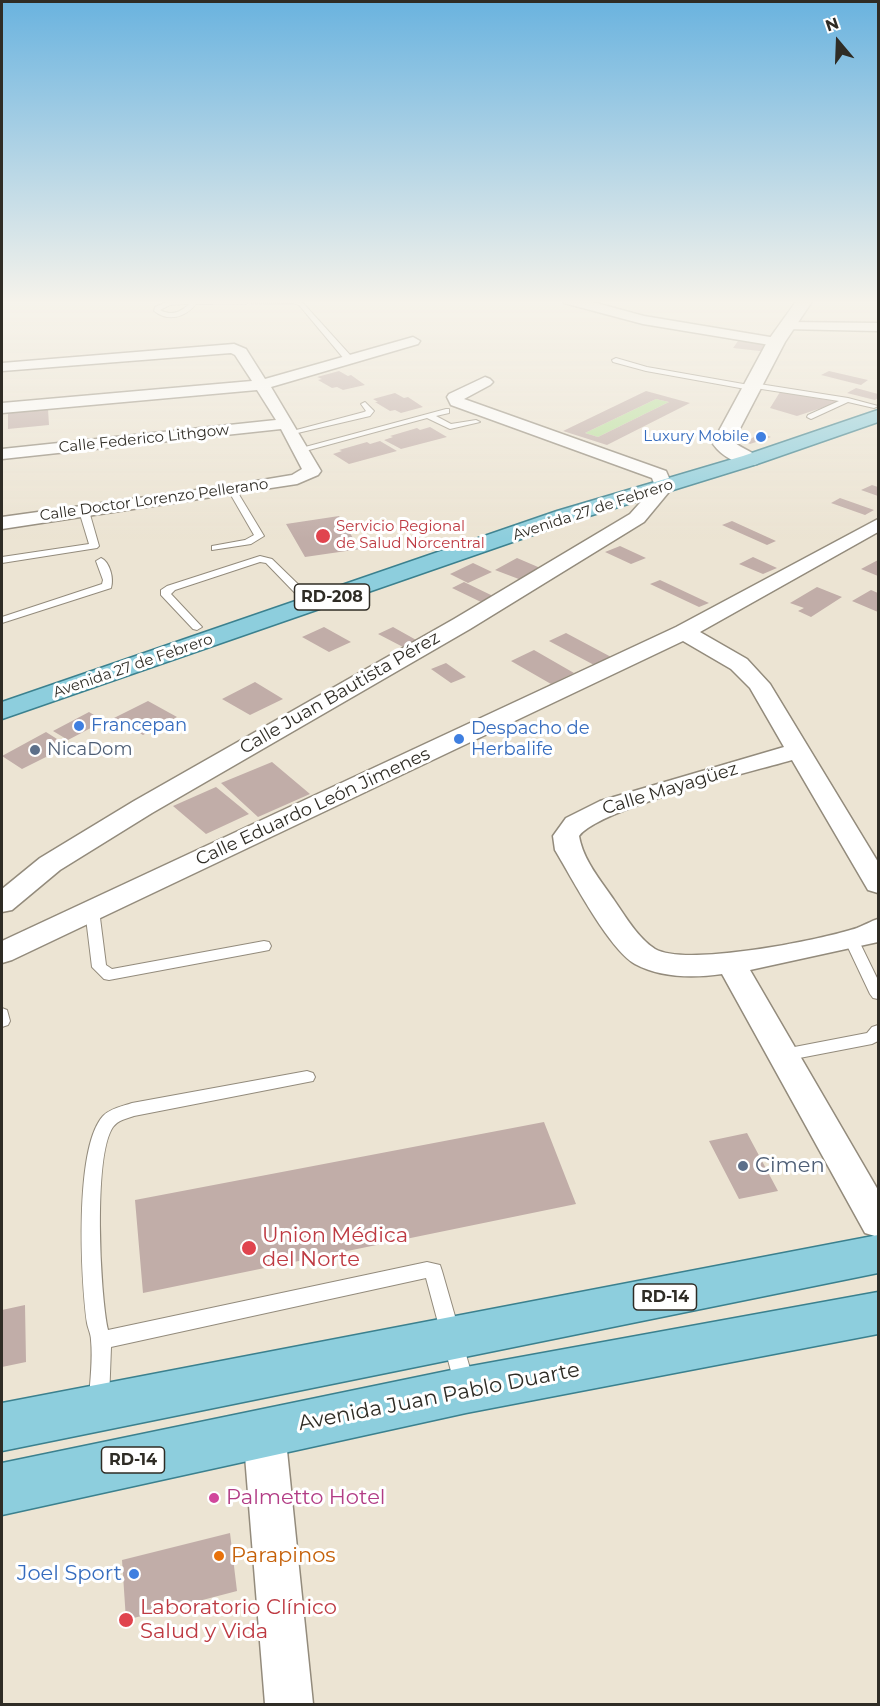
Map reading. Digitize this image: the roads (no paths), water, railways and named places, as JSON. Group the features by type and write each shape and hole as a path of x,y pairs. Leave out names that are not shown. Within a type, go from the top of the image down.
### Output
{"main road":[{"name":"Avenida 27 de Febrero","path":"742,456 828,422 877,409"},
{"name":"Avenida 27 de Febrero","path":"2,711 662,481 877,409"},
{"name":"Avenida 27 de Febrero","path":"2,693 549,509 662,481"},
{"name":"RD-14","path":"2,1427 879,1254"},
{"name":"Avenida Juan Pablo Duarte","path":"2,1489 264,1431 466,1390 879,1313"}],"street":[{"path":"258,380 298,450"},
{"path":"2,408 261,385 278,380"},
{"path":"742,456 723,444 723,440 756,380"},
{"path":"485,382 455,397 457,402 662,481"},
{"name":"Calle Federico Lithgow","path":"2,454 288,429"},
{"name":"Calle Doctor Lorenzo Pellerano","path":"2,523 232,490 307,476 312,471 298,450"},
{"name":"Calle Juan Bautista Pérez","path":"2,903 50,864 143,807 462,624 637,518 662,481"},
{"name":"Calle Eduardo León Jimenes","path":"2,953 684,632 876,529"},
{"path":"684,632 739,664 751,674 879,884"},
{"name":"Calle Mayagüez","path":"799,750 609,806 575,824 566,836 568,850 630,944 646,957 663,964 684,967 731,963 851,939 868,935 879,929"},
{"path":"731,963 879,1222"},
{"path":"264,1431 289,1704"}],"lane":[{"path":"709,380 848,399 877,409"},
{"path":"828,422 811,417 848,399"},
{"path":"288,429 368,414 370,411 364,404"},
{"path":"298,450 446,411"},
{"path":"429,416 450,427 476,422"},
{"path":"215,548 248,542 259,536 232,490"},
{"path":"2,561 94,546 84,511"},
{"path":"197,627 165,592 260,559 269,561 300,592"},
{"path":"2,620 107,586 108,580 100,561"},
{"path":"92,910 99,967 109,975 264,946"},
{"path":"851,939 879,994"},
{"path":"2,1014 2,1021"},
{"path":"784,1055 872,1038 879,1031"},
{"path":"99,1407 101,1340 97,1322 90,1192 99,1134 109,1119 132,1110 307,1077"},
{"path":"101,1340 427,1270 433,1271 466,1390"}],"place":[{"name":"Luxury Mobile","path":"761,437"},
{"name":"Servicio Regional de Salud Norcentral","path":"323,536"},
{"name":"Francepan","path":"79,726"},
{"name":"Despacho de Herbalife","path":"459,739"},
{"name":"NicaDom","path":"35,750"},
{"name":"Cimen","path":"743,1166"},
{"name":"Union Médica del Norte","path":"249,1248"},
{"name":"Palmetto Hotel","path":"214,1498"},
{"name":"Parapinos","path":"219,1556"},
{"name":"Joel Sport","path":"134,1574"},
{"name":"Laboratorio Clínico Salud y Vida","path":"126,1620"}]}
